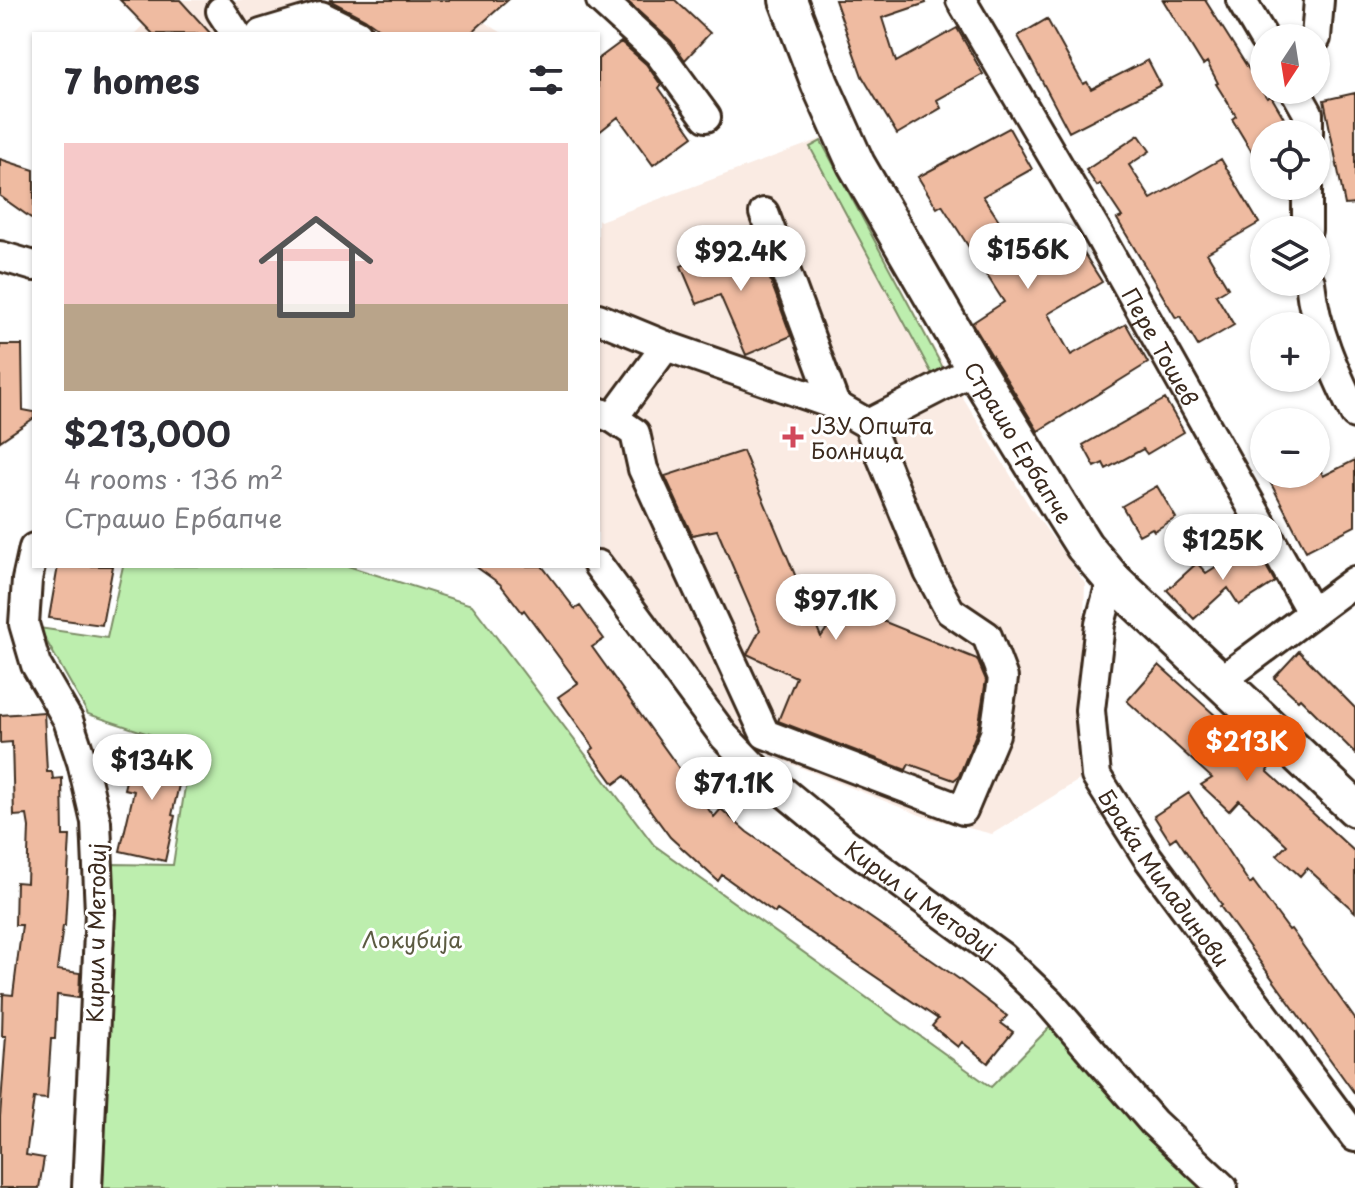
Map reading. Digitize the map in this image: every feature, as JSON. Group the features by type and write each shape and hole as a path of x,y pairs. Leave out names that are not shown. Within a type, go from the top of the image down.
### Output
{"main road":[{"name":"Страшо Ербапче","path":"788,0 820,84 856,164 975,369 1084,546 1112,579 1355,808"}],"street":[{"path":"601,0 659,53 706,117"},
{"name":"Пере Тошев","path":"961,0 1311,612"},
{"path":"1241,0 1255,24"},
{"path":"1317,24 1319,0"},
{"path":"268,32 321,16 353,32"},
{"path":"764,213 835,405"},
{"path":"0,256 32,265"},
{"path":"1312,296 1323,343 1355,414"},
{"path":"600,319 666,346 835,405 868,424 929,572 950,611 987,636 1003,678 995,734 963,810 765,734 643,469 635,433 605,415 666,346"},
{"path":"868,424 975,369"},
{"name":"Кирил и Методиј","path":"32,557 24,624 36,665 68,720 96,822 100,912 87,1188"},
{"name":"Кирил и Методиј","path":"600,568 724,736 755,768 846,843 1002,957 1049,1002 1153,1122 1223,1188"},
{"name":"Браќа Миладинови","path":"1112,579 1100,624 1090,710 1096,776 1148,858 1355,1137"},
{"path":"1222,680 1355,581"}],"shaded area":[{"path":"169,0 448,0 501,32 136,32"},
{"name":"ЈЗУ Општа Болница","path":"821,139 945,368 1030,507 1085,583 1079,780 992,834 925,817 751,748 600,557 600,221"}],"green space":[{"path":"821,141 943,368 932,374 810,147"},
{"name":"Локубија","path":"123,568 354,568 472,605 654,845 991,1087 1050,1027 1224,1188 103,1188 113,864 173,865 191,748 88,714 39,628 107,638"}],"building":[{"path":"120,0 180,0 209,32 151,32"},
{"path":"329,0 508,0 472,32 383,32"},
{"path":"626,0 675,0 710,33 685,60 671,41"},
{"path":"835,0 925,0 926,3 882,18 896,62 957,28 983,74 937,100 941,108 897,134 862,76"},
{"path":"1163,0 1205,0 1250,71 1250,104 1276,104 1285,120 1250,120 1250,149 1232,119 1236,116 1216,84 1207,62 1203,65"},
{"path":"1047,19 1083,84 1087,82 1091,89 1148,60 1161,85 1069,132 1018,36"},
{"path":"621,42 646,64 693,136 653,165 618,117 600,131 600,58"},
{"path":"1355,93 1355,204 1345,205 1325,104 1330,104 1330,99"},
{"path":"1009,128 1032,169 983,196 1032,271 1078,244 1102,282 1048,314 1071,355 1126,324 1148,363 1038,431 972,323 1004,302 942,205 937,208 918,177"},
{"path":"1139,135 1150,151 1129,165 1151,199 1221,159 1255,216 1250,216 1250,228 1207,253 1228,288 1216,295 1234,325 1198,346 1180,316 1176,318 1117,219 1122,217 1100,184 1097,186 1086,170"},
{"path":"0,159 32,169 32,219 0,196"},
{"path":"754,236 791,336 746,355 720,295 697,304 681,266"},
{"path":"0,345 22,345 23,410 32,412 32,419 0,441"},
{"path":"1165,399 1184,432 1147,454 1143,449 1106,469 1103,463 1095,467 1083,445"},
{"path":"743,451 821,637 843,605 977,659 986,680 978,729 959,776 954,780 909,764 906,770 778,721 796,677 747,654 760,630 717,530 692,535 665,476"},
{"path":"1355,460 1355,526 1306,551 1273,488 1330,488 1330,472"},
{"path":"1157,486 1176,518 1154,531 1152,528 1139,535 1122,506"},
{"path":"1253,543 1275,582 1239,605 1228,588 1194,619 1167,590 1197,563 1206,573"},
{"path":"58,568 113,568 102,625 49,618"},
{"path":"478,568 544,568 575,609 580,606 604,639 592,647 714,817 721,809 747,832 959,979 1007,1016 1001,1023 1013,1032 988,1063 962,1042 958,1047 932,1026 938,1019 777,910 775,913 722,875 718,881 670,837 625,776 614,784 590,751 594,748 558,697 578,683 524,610 522,612 500,584"},
{"path":"1299,651 1355,708 1355,753 1300,698 1298,700 1274,678"},
{"path":"1159,665 1216,716 1214,718 1269,768 1267,771 1355,852 1355,912 1307,868 1300,876 1277,855 1287,845 1239,800 1229,811 1201,785 1212,778 1127,701"},
{"path":"44,712 47,772 52,772 53,779 62,778 63,836 70,836 65,926 57,970 80,973 79,998 57,995 47,1099 34,1098 26,1155 44,1158 39,1188 0,1188 0,1117 6,1036 2,1036 3,994 13,995 22,925 15,925 16,882 27,883 29,827 27,815 14,816 12,742 0,743 0,715"},
{"path":"154,748 186,755 165,861 120,851 134,791 124,789 133,751 152,755"},
{"path":"1189,793 1250,884 1253,881 1291,929 1355,1019 1355,1094 1220,906 1176,837 1170,841 1154,816"}],"place":[{"name":"ЈЗУ Општа Болница","path":"793,437"}]}
